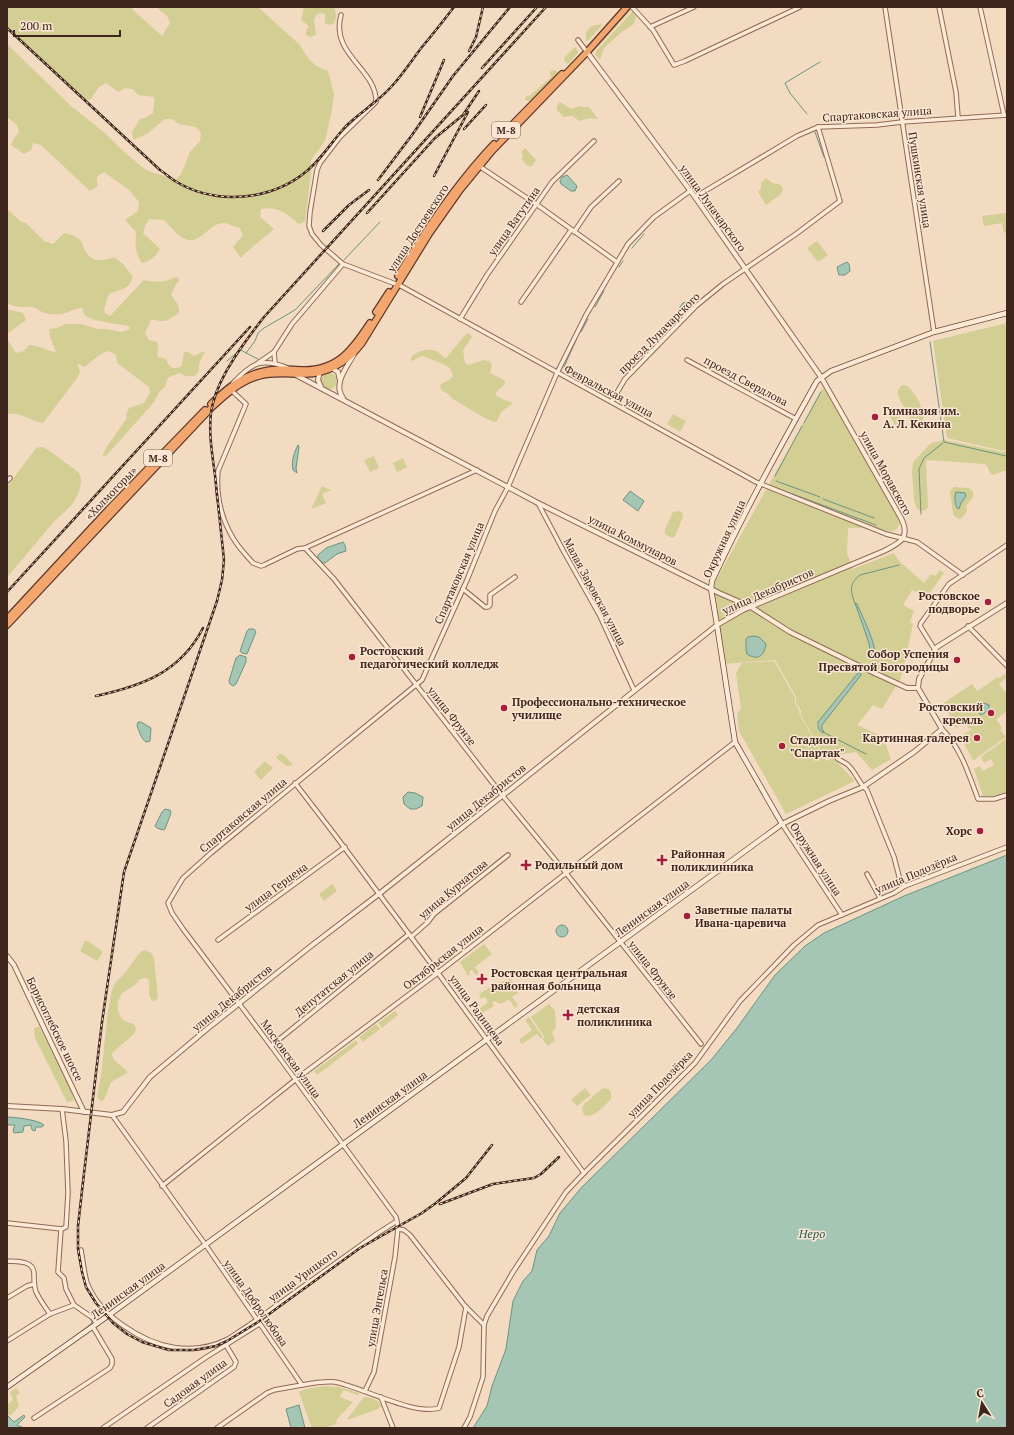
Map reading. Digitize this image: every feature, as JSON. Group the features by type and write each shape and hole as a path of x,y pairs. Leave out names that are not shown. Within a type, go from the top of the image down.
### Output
{"highway":[{"name":"М-8","path":"586,51 622,7"},
{"name":"М-8","path":"586,51 627,7"},
{"name":"улица Достоевского","path":"324,367 340,359 354,346 438,219 479,166 586,51"},
{"name":"улица Достоевского","path":"332,368 344,362 355,352 434,217 467,174 513,123 586,51"},
{"name":"«Холмогоры»","path":"293,372 324,367"},
{"name":"М-8","path":"319,372 332,368"},
{"name":"«Холмогоры»","path":"7,625 206,414 242,379 262,371 274,369 304,375 319,372"},
{"name":"«Холмогоры»","path":"7,619 182,433 218,396 230,389"}],"main road":[{"name":"Окружная улица","path":"782,824 735,742 712,589 712,581 715,574 760,484 817,381 821,377 831,371 934,332 1007,313"},
{"name":"Ленинская улица","path":"7,1387 109,1315 782,824"}],"street":[{"path":"632,7 653,30 673,64 677,65 800,7"},
{"path":"650,27 694,7"},
{"name":"Пушкинская улица","path":"885,7 934,332"},
{"path":"939,7 956,92 958,118"},
{"path":"980,7 1005,115"},
{"name":"Февральская улица","path":"341,15 339,24 340,35 352,58 369,80 375,93 376,102 340,137 322,159 317,170 309,226 312,234 321,245 343,264 401,286 556,372 612,401 760,484 874,529 903,538"},
{"path":"578,40 586,51"},
{"name":"улица Луначарского","path":"586,51 695,197 821,377"},
{"name":"Спартаковская улица","path":"695,197 797,136 818,127 877,125 1005,115"},
{"name":"проезд Луначарского","path":"612,401 625,379 696,306 723,284 796,234 840,201 818,127"},
{"name":"улица Ватутина","path":"460,319 487,275 536,204 556,178 594,141"},
{"path":"479,166 536,204 617,262"},
{"path":"521,302 591,208 619,181"},
{"name":"Спартаковская улица","path":"168,903 179,884 190,871 422,680 463,589 495,511 508,487 556,372 586,315 628,244 654,217 690,191"},
{"path":"343,264 292,324 274,352 242,373 230,389 246,404 218,471 217,480 220,509 223,518 237,544 253,563 264,565 477,470"},
{"path":"274,352 275,363"},
{"path":"327,391 334,391 355,352"},
{"name":"проезд Свердлова","path":"687,360 796,419"},
{"path":"258,363 275,363 293,372"},
{"path":"322,388 318,380 319,372 324,367 332,368 338,372 340,393 343,398"},
{"name":"улица Коммунаров","path":"293,372 538,503 751,607 790,632 907,688 918,688"},
{"name":"улица Моравского","path":"821,377 901,518 905,530 903,538"},
{"name":"Малая Заровская улица","path":"538,503 600,616 634,690"},
{"path":"903,538 922,544 963,575"},
{"name":"улица Декабристов","path":"112,1115 123,1112 154,1073 239,1004 311,946 380,894 717,625 743,610 884,551 894,546 903,538"},
{"path":"935,650 922,632 920,626 921,623 949,584 1007,545"},
{"name":"улица Фрунзе","path":"305,548 334,579 502,796 566,873 701,1044"},
{"path":"463,589 488,607 490,605 490,595 515,577"},
{"path":"1007,602 968,626 935,650 919,679 918,688 942,729 950,738 959,753 967,769 978,799 994,799 1007,796"},
{"path":"968,626 1007,666"},
{"path":"782,824 829,801 863,787 909,755 942,729"},
{"name":"Октябрьская улица","path":"162,1186 295,1080 438,973 735,742"},
{"path":"837,758 846,763 863,787 867,790 894,857 897,873 905,886"},
{"name":"улица Радищева","path":"295,784 380,894 584,1173"},
{"name":"Окружная улица","path":"782,824 842,915"},
{"name":"улица Герцена","path":"218,940 345,847"},
{"name":"улица Подозёрка","path":"464,1428 470,1417 483,1377 484,1325 487,1316 522,1259 566,1192 695,1063 740,1001 794,945 818,925 894,893 905,886 1007,847"},
{"name":"улица Курчатова","path":"410,936 428,922 434,914 508,855"},
{"path":"867,874 880,898"},
{"name":"Московская улица","path":"168,903 172,914 182,928 271,1046 394,1214 398,1228"},
{"name":"Депутатская улица","path":"271,1046 410,936"},
{"name":"Борисоглебское шоссе","path":"7,956 14,965 84,1112"},
{"path":"7,1106 62,1109 112,1115"},
{"path":"7,1223 61,1229 67,1226 68,1193 66,1141 62,1109"},
{"name":"улица Добролюбова","path":"112,1115 205,1244 302,1385"},
{"name":"улица Урицкого","path":"103,1428 205,1358 226,1346 397,1221"},
{"path":"398,1228 404,1230 410,1235 466,1307 484,1325"},
{"name":"улица Энгельса","path":"365,1391 371,1382 374,1372 395,1257 398,1228"},
{"path":"34,1418 110,1368 112,1364 112,1359 93,1318 74,1305 66,1290 64,1278 58,1272 61,1229"},
{"name":"улица Урицкого","path":"81,1250 87,1283 95,1297 109,1315 133,1333 152,1343 167,1347 202,1347 228,1339 258,1322"},
{"path":"7,1261 27,1263 33,1267 34,1284 37,1293 50,1314"},
{"path":"7,1298 27,1286 34,1284"},
{"path":"7,1341 50,1314 74,1305"},
{"path":"217,1428 267,1393 274,1390 324,1382 335,1382 403,1405 423,1409 436,1409 440,1407 459,1347 466,1307"},
{"name":"Садовая улица","path":"147,1428 234,1367 236,1362 226,1346"},
{"path":"381,1397 393,1428"}],"shaded area":[{"path":"7,7 133,7 133,10 162,36 170,23 167,16 156,7 258,7 300,45 311,61 328,71 334,94 325,141 311,160 305,222 298,224 281,211 266,208 261,209 260,217 274,229 241,258 233,247 243,235 240,228 225,223 219,224 194,240 189,240 178,234 164,220 149,219 143,233 160,249 152,258 142,263 136,248 136,232 125,220 138,211 139,202 129,190 104,172 97,178 98,186 90,191 41,145 33,143 31,150 24,154 11,145 19,132 17,125 7,117 7,44 71,106 106,134 123,151 146,170 176,179 181,174 190,152 200,141 201,133 196,127 179,124 172,119 165,119 147,134 133,140 132,132 140,119 153,113 154,97 138,95 133,89 125,88 118,92 106,83 99,87 90,100 81,99 7,29"},
{"path":"304,7 335,8 336,18 334,23 330,25 325,23 325,14 320,13 316,15 314,20 316,34 311,37 306,35 306,31 309,26 301,20"},
{"path":"631,10 598,47 596,47 627,11"},
{"path":"633,11 636,16 634,24 623,31 604,48 600,60 595,54 597,50"},
{"path":"603,24 589,40 586,41 586,32 591,26"},
{"path":"576,47 578,53 568,64 565,62 564,58"},
{"path":"555,70 559,73 531,100 527,101 525,99 526,96 531,95 551,77 551,71"},
{"path":"560,102 571,109 581,106 589,107 598,119 591,118 579,121 573,116 564,117 557,110 557,105"},
{"path":"525,148 536,160 532,166 528,166 522,160 523,155 521,152"},
{"path":"766,178 772,183 781,185 783,189 781,194 766,205 758,192 761,188 761,183"},
{"path":"7,209 20,221 27,224 44,241 53,244 64,233 71,235 80,240 86,252 92,258 103,260 114,257 123,264 133,277 131,282 126,287 109,294 104,309 105,313 110,316 144,280 161,282 179,278 179,281 171,295 178,305 179,313 170,319 162,321 151,320 145,333 149,340 157,342 158,357 166,359 168,364 173,368 180,367 184,352 188,352 194,356 205,352 199,362 198,373 193,376 187,376 180,373 169,377 165,387 159,392 154,402 107,455 102,457 106,448 127,418 126,415 129,408 144,403 150,393 149,387 117,363 116,355 109,351 105,352 84,367 77,363 80,371 78,377 43,423 18,414 7,414 7,336 9,343 16,353 24,351 29,345 56,352 50,337 49,329 57,328 66,324 82,324 97,329 122,332 130,329 129,326 87,317 82,308 61,314 47,314 33,307 17,307 7,303"},
{"path":"1007,213 1007,232 1004,233 1002,223 984,226 982,216"},
{"path":"817,241 828,255 818,262 807,248"},
{"path":"7,309 23,313 26,320 7,334"},
{"path":"1007,323 1007,449 1004,451 947,438 933,341"},
{"path":"468,333 472,337 463,350 465,363 468,365 484,360 489,361 492,364 490,373 505,381 505,384 496,392 496,395 511,402 512,404 501,412 497,421 494,422 453,399 441,390 440,385 453,376 450,368 423,356 413,361 411,360 411,357 420,351 427,350 438,352 446,358"},
{"path":"329,373 335,375 337,381 335,387 329,389 323,387 321,381 323,375"},
{"path":"902,385 905,385 912,390 921,406 923,411 923,420 920,422 913,422 910,419 898,396 898,390"},
{"path":"823,387 900,519 900,524 898,527 891,532 876,528 848,528 847,553 853,569 894,553 899,561 924,583 931,574 935,576 940,570 944,573 927,597 912,590 903,605 914,611 910,622 913,624 901,678 882,709 873,705 857,725 883,737 891,759 872,770 856,752 832,756 826,759 800,714 802,712 796,703 796,697 775,660 724,664 711,589"},
{"path":"894,407 902,421 895,425 887,411"},
{"path":"673,414 686,421 680,432 667,424"},
{"path":"944,440 1003,452 1007,451 1007,470 992,475 985,464 927,460 928,507 926,510 921,511 917,509 914,500 912,471 913,462 931,443"},
{"path":"40,447 47,449 78,472 81,478 80,488 71,506 54,522 7,577 7,487 36,448"},
{"path":"374,456 379,468 370,472 364,460"},
{"path":"403,458 407,467 397,472 393,463"},
{"path":"322,486 331,490 322,494 326,503 311,509"},
{"path":"954,487 969,488 973,492 973,497 966,506 967,511 962,518 959,519 954,516 953,513 950,491"},
{"path":"673,512 682,512 683,517 673,538 665,534 665,529"},
{"name":"Стадион \"Спартак\"","path":"774,661 795,698 795,703 800,712 799,714 826,761 833,758 855,781 786,814 739,731 737,713 741,709 736,673 742,663"},
{"path":"1005,674 1007,677 999,684 1007,694 1007,711 996,719 1002,728 1000,730 1006,737 973,760 960,736 971,730 971,728 969,729 966,724 963,726 962,724 956,728 944,703 972,684 977,691"},
{"path":"1007,738 1007,792 993,796 983,796 974,769 980,766 983,771 994,765 991,759 984,763 981,757"},
{"path":"279,754 284,755 293,765 287,766 276,758"},
{"path":"265,761 273,768 261,780 254,772"},
{"path":"332,884 337,891 324,901 319,894"},
{"path":"85,941 88,941 102,951 102,954 97,961 80,951"},
{"path":"484,944 492,954 475,967 479,973 476,975 472,970 469,971 470,974 468,976 460,962"},
{"path":"145,950 151,953 154,958 158,997 153,1001 151,999 149,994 149,980 146,978 140,979 135,985 122,993 118,1001 120,1016 124,1021 134,1024 136,1029 134,1034 113,1052 112,1055 114,1060 127,1071 127,1073 111,1082 104,1100 100,1101 97,1096 112,990 115,983 125,973 138,955"},
{"path":"511,979 518,993 512,997 518,1005 515,1008 509,999 501,1004 494,1001 492,1003 494,1006 482,1013 479,1009 488,1002 485,997 481,999 479,994 497,983"},
{"path":"549,1004 555,1011 556,1028 552,1032 555,1041 548,1046 543,1040 544,1036 531,1017"},
{"path":"395,1011 398,1015 382,1028 378,1023"},
{"path":"529,1017 543,1037 541,1039 537,1034 522,1044 519,1040 532,1030 525,1020"},
{"path":"376,1024 380,1029 363,1042 359,1037"},
{"path":"39,1026 64,1073 74,1101 67,1102 35,1038 34,1029"},
{"path":"356,1040 358,1044 317,1075 314,1071"},
{"path":"585,1088 591,1095 577,1106 571,1100"},
{"path":"603,1088 608,1089 611,1092 611,1099 592,1115 584,1115 582,1109 584,1104"},
{"path":"325,1386 339,1387 359,1393 358,1395 343,1390 340,1397 353,1402 337,1419 336,1424 324,1428 312,1428 299,1392 305,1389"},
{"path":"16,1388 20,1392 16,1396 19,1406 10,1416 7,1413 7,1405 13,1400 10,1392"},
{"path":"364,1397 375,1399 382,1407 347,1420 348,1418"}],"water":[{"path":"567,175 577,186 575,191 571,191 561,184 560,181 562,177"},
{"path":"847,262 849,264 850,271 845,275 839,275 837,267"},
{"path":"683,303 690,303 691,306 682,315 680,314 680,307"},
{"path":"298,445 297,473 293,470 292,463"},
{"path":"630,491 644,501 638,511 623,500"},
{"path":"956,492 965,493 966,496 959,509 957,508 955,502"},
{"path":"343,542 346,551 337,554 325,563 318,559 318,555 326,548"},
{"path":"855,603 857,604 874,645 874,656 871,655 869,643"},
{"path":"249,629 254,629 256,632 247,654 240,651"},
{"path":"754,636 759,637 766,644 764,652 757,657 747,654 746,649 746,639"},
{"path":"240,655 246,657 246,662 236,684 233,686 229,681 236,658"},
{"path":"858,673 861,675 822,725 823,733 820,731 818,722"},
{"path":"984,703 989,705 989,710 981,715 977,710 977,707"},
{"path":"138,722 141,722 151,728 150,741 146,742 142,737 137,726"},
{"path":"408,792 415,793 423,797 422,806 416,809 410,809 404,804 403,797"},
{"path":"165,809 170,810 171,813 165,829 163,830 155,826"},
{"name":"Неро","path":"1007,855 1007,1428 473,1428 487,1406 492,1386 506,1349 513,1301 523,1281 532,1271 537,1250 549,1236 560,1213 582,1187 711,1060 737,1028 775,975 805,946 824,933 904,896"},
{"path":"562,925 566,927 568,931 566,935 562,937 558,935 556,931 558,927"},
{"path":"7,1117 32,1120 44,1125 42,1127 36,1127 35,1131 32,1130 31,1125 24,1126 23,1132 14,1133 13,1130 15,1125 7,1125"},
{"path":"299,1405 305,1428 291,1428 286,1409"},
{"path":"7,1415 14,1422 24,1415 25,1417 17,1425 24,1428 7,1428"}],"waterway":[{"path":"807,114 790,93 785,83 820,62"},
{"path":"815,132 824,157"},
{"path":"344,260 380,222"},
{"path":"632,248 644,234"},
{"path":"619,267 623,261"},
{"path":"241,350 246,353 255,341 258,333 295,310 339,264"},
{"path":"595,307 604,291"},
{"path":"581,332 588,319"},
{"path":"564,367 577,338"},
{"path":"930,342 944,442 1007,455"},
{"path":"227,361 240,350"},
{"path":"246,353 258,359"},
{"path":"804,423 821,392"},
{"path":"775,476 802,426"},
{"path":"921,514 919,469 924,458 943,443"},
{"path":"776,481 820,497"},
{"path":"771,486 876,525"},
{"path":"823,499 874,518"},
{"path":"855,604 852,596 852,585 856,578 860,575 899,565"},
{"path":"823,732 866,754"},
{"path":"71,1339 91,1324 92,1321 88,1316"}],"railway":[{"path":"7,28 160,170 173,180 191,189 226,197 261,194 294,180 308,170 346,126 392,86 454,7"},
{"path":"469,51 476,37 483,7"},
{"path":"378,180 412,135 453,76 510,7"},
{"path":"482,68 537,7"},
{"path":"492,1145 466,1178 436,1203 422,1213 360,1248 258,1322 216,1346 194,1350 169,1350 142,1342 127,1334 113,1323 96,1303 86,1287 78,1249 78,1226 102,1022 124,872 217,601 222,580 224,560 210,429 211,411 216,392 234,358 264,317 546,7"},
{"path":"420,117 444,60"},
{"path":"367,213 435,138 463,115 479,91"},
{"path":"464,129 486,105"},
{"path":"434,176 468,112"},
{"path":"323,231 349,205 369,190"},
{"path":"7,592 250,327"},
{"path":"96,696 144,682 171,667 194,643 203,628"},
{"path":"440,1204 493,1184 534,1178 541,1174 559,1157"}],"place":[{"name":"Гимназия им. А. Л. Кекина","path":"875,417"},
{"name":"Ростовское подворье","path":"988,602"},
{"name":"Ростовский педагогический колледж","path":"352,657"},
{"name":"Собор Успения Пресвятой Богородицы","path":"957,660"},
{"name":"Профессионально-техническое училище","path":"504,708"},
{"name":"Ростовский кремль","path":"991,713"},
{"name":"Картинная галерея","path":"977,738"},
{"name":"Стадион \"Спартак\"","path":"782,746"},
{"name":"Хорс","path":"980,831"},
{"name":"Районная поликлинника","path":"662,860"},
{"name":"Родильный дом","path":"526,865"},
{"name":"Заветные палаты Ивана-царевича","path":"687,916"},
{"name":"Ростовская центральная районная больница","path":"482,979"},
{"name":"детская поликлиника","path":"568,1015"}]}
